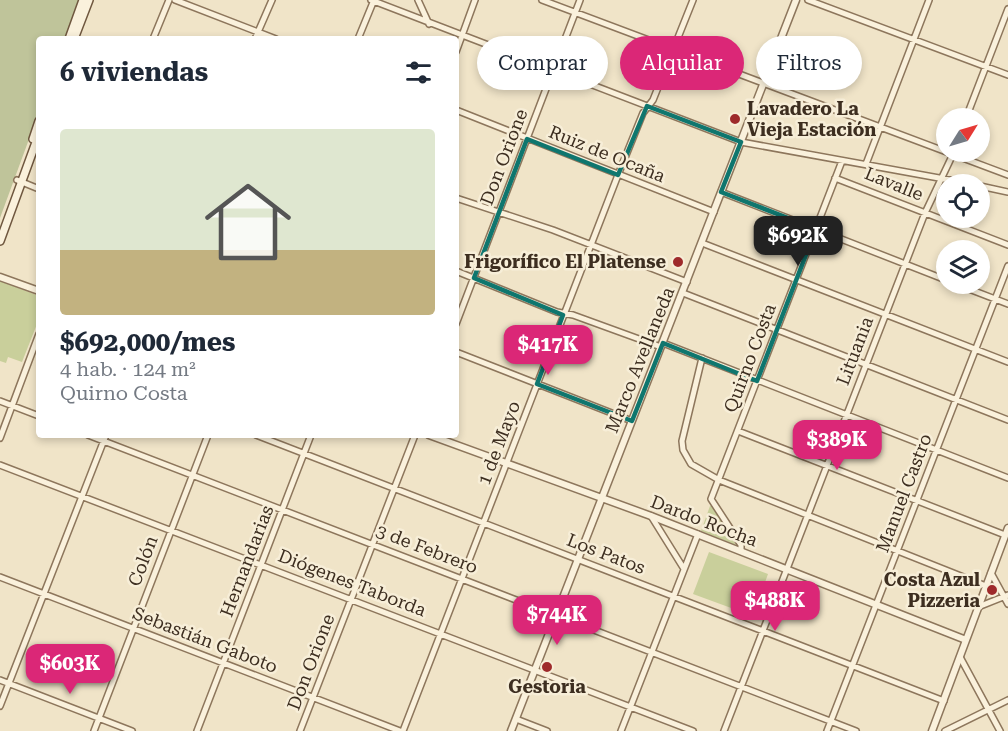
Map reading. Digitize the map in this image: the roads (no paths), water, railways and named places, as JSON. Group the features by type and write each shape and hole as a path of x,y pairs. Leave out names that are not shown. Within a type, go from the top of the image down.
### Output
{"main road":[{"path":"72,36 84,0"},
{"path":"72,36 89,0"},
{"path":"0,241 36,131"},
{"path":"0,228 36,141"}],"street":[{"path":"154,36 169,0"},
{"path":"175,0 268,36"},
{"path":"256,36 272,0"},
{"path":"359,36 373,0 477,42"},
{"path":"418,0 429,24"},
{"path":"459,44 475,0"},
{"path":"542,0 637,36"},
{"name":"Don Orione","path":"566,36 580,0"},
{"name":"1 de Mayo","path":"679,36 693,0"},
{"name":"Marco Avellaneda","path":"782,36 795,0"},
{"path":"808,0 1008,75"},
{"path":"866,164 929,0"},
{"path":"970,108 1008,9"},
{"name":"Don Orione","path":"459,307 474,278 545,90"},
{"path":"606,90 741,142 936,177"},
{"name":"1 de Mayo","path":"402,731 463,579 618,175 655,90"},
{"name":"Marco Avellaneda","path":"511,731 762,90"},
{"path":"780,90 936,147"},
{"name":"Ruiz de Ocaña","path":"459,111 714,212"},
{"name":"Quirno Costa","path":"741,551 741,545 711,499 842,161"},
{"path":"976,162 1008,175"},
{"name":"Lavalle","path":"835,178 1008,245"},
{"path":"20,181 36,188"},
{"name":"Lituania","path":"724,731 936,187"},
{"path":"990,188 1008,192"},
{"path":"721,192 936,276"},
{"path":"459,199 591,244 687,282"},
{"path":"702,243 1008,362"},
{"name":"Manuel Castro","path":"827,731 1008,266"},
{"path":"459,272 564,314 702,358 1008,478"},
{"path":"0,277 36,290"},
{"path":"683,293 1008,420"},
{"path":"983,294 1008,304"},
{"path":"0,438 36,348"},
{"path":"459,353 632,421"},
{"path":"702,358 682,446 693,467 718,480 808,517 986,586"},
{"path":"0,401 36,415"},
{"path":"738,431 917,501 1007,532 932,731"},
{"path":"0,706 105,438"},
{"name":"3 de Febrero","path":"105,438 192,476 652,650 856,731"},
{"name":"Colón","path":"94,731 207,438"},
{"name":"Los Patos","path":"263,438 944,701"},
{"name":"Hernandarias","path":"197,731 310,438"},
{"name":"Don Orione","path":"300,731 414,438"},
{"name":"Dardo Rocha","path":"437,438 651,516 966,640"},
{"name":"Diógenes Taborda","path":"0,465 693,731"},
{"path":"651,516 684,569"},
{"path":"621,731 698,534"},
{"path":"991,573 1006,596 1008,604"},
{"name":"Sebastián Gaboto","path":"0,577 402,731"},
{"path":"978,607 1006,596"},
{"path":"960,657 1000,731"},
{"path":"0,680 132,731"},
{"path":"945,731 1008,700"},
{"path":"516,719 548,731"}],"place":[{"name":"Lavadero La Vieja Estación","path":"735,119"},
{"name":"Frigorífico El Platense","path":"678,262"},
{"name":"Costa Azul Pizzeria","path":"992,590"},
{"name":"Gestoria","path":"547,667"}]}
